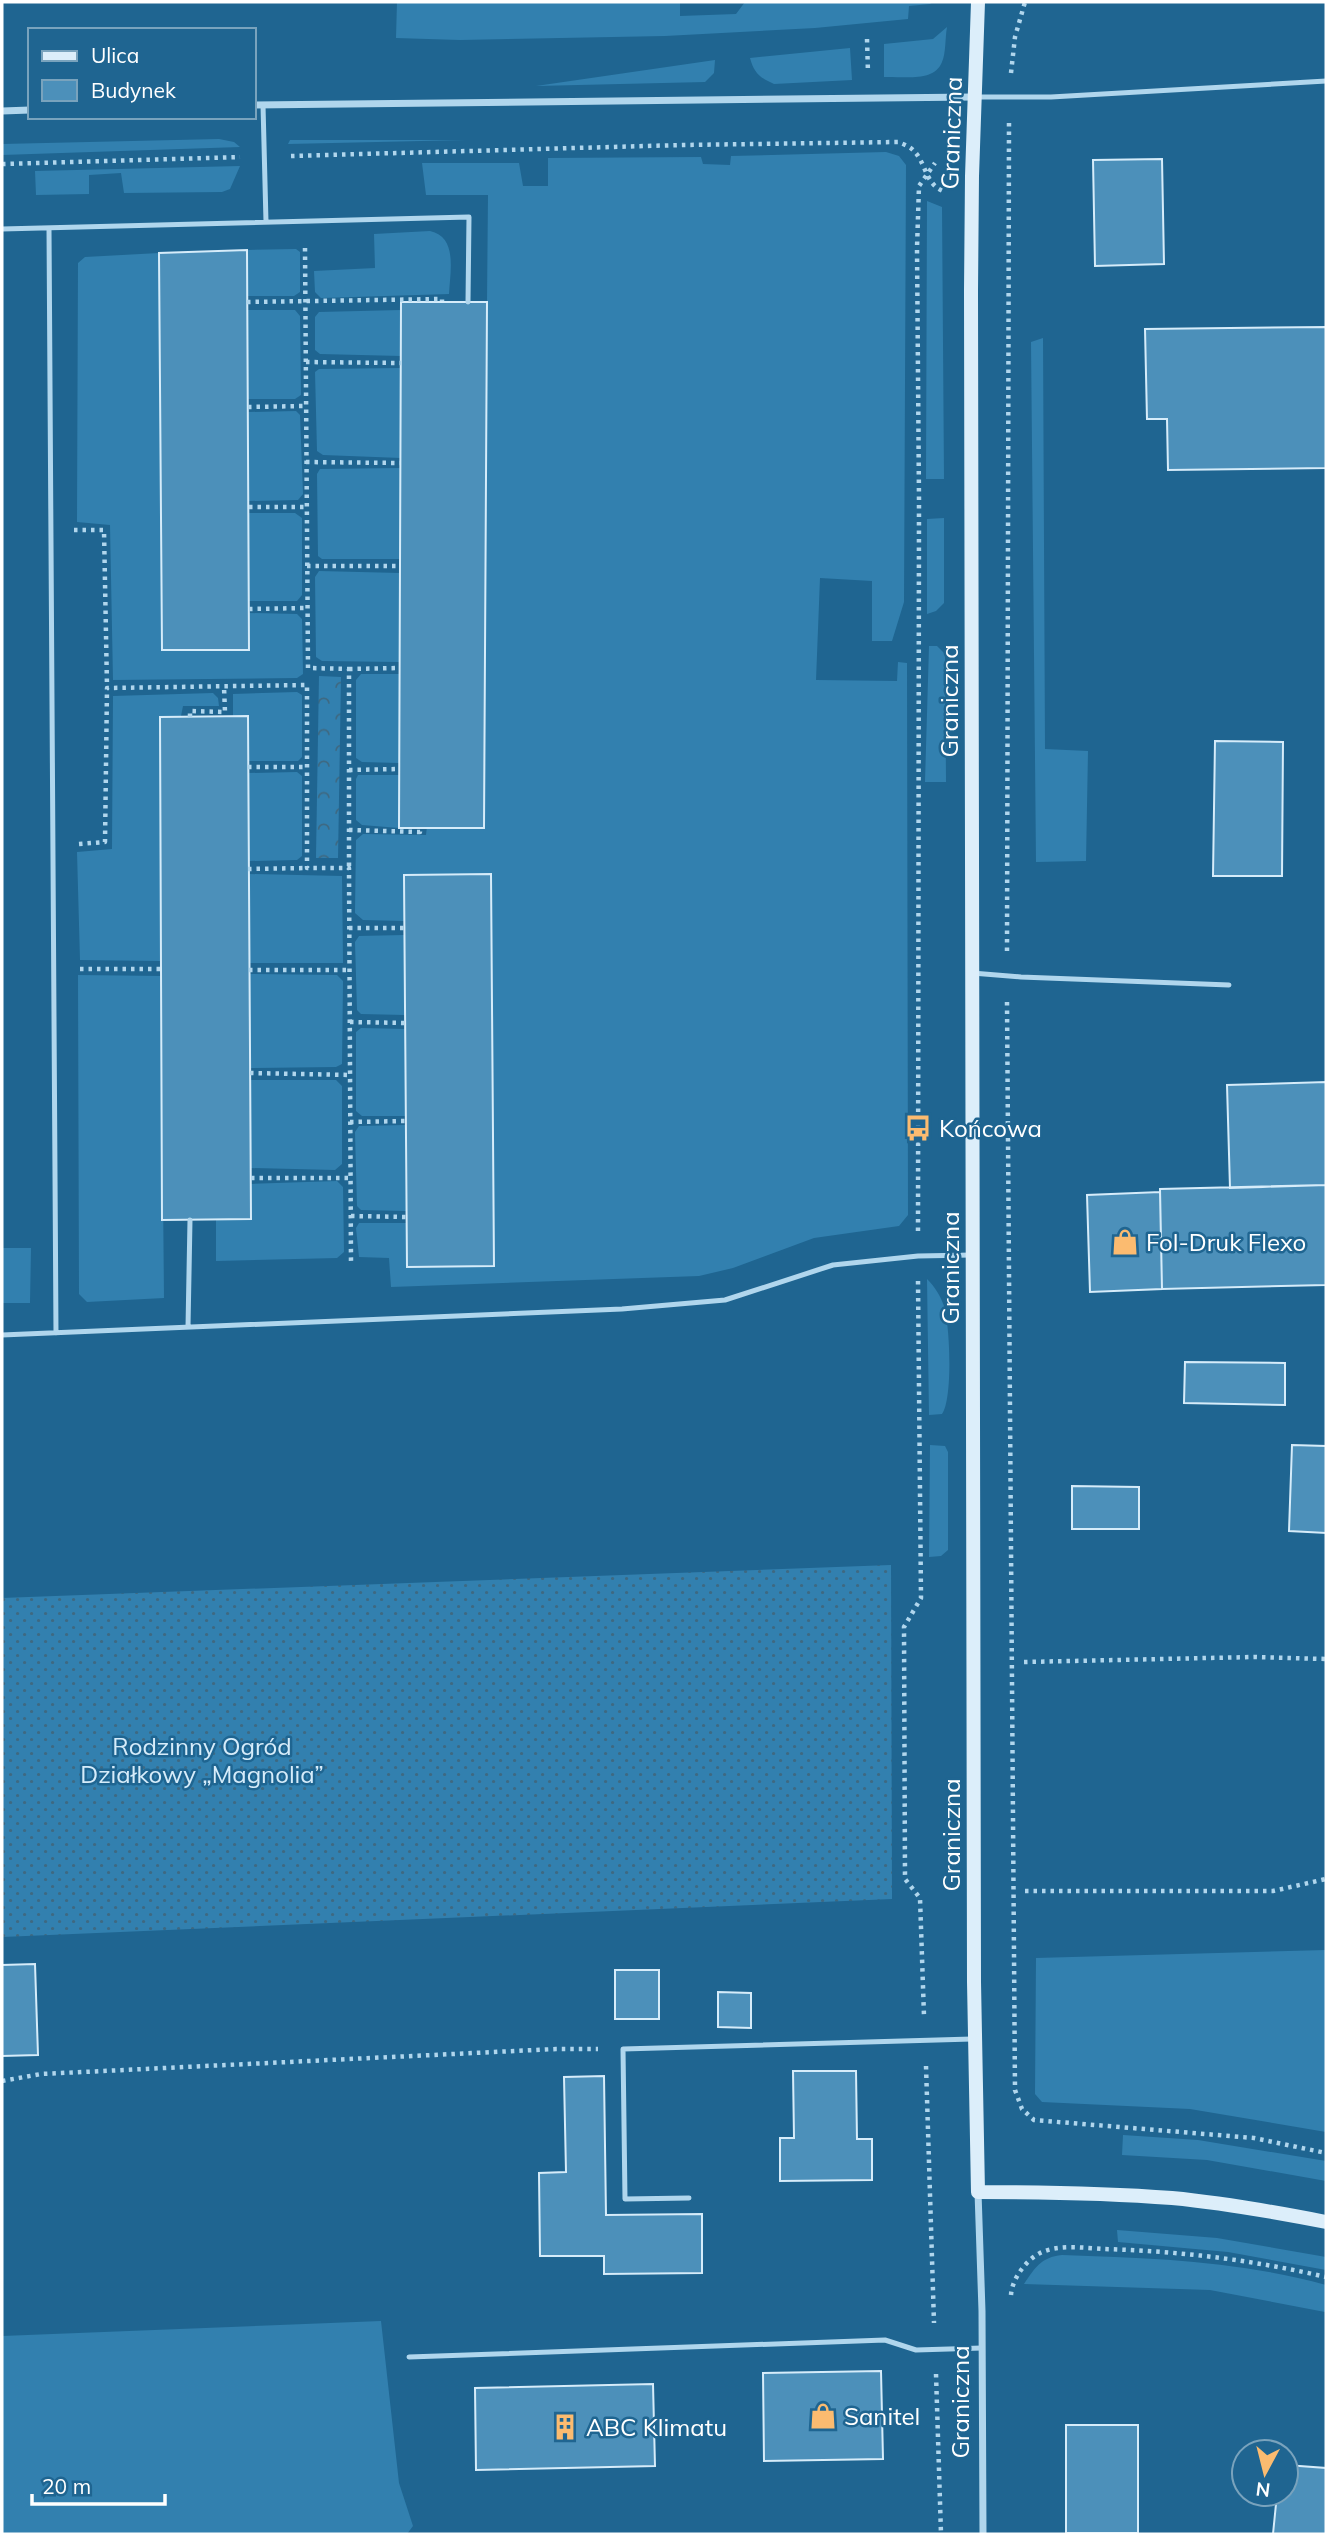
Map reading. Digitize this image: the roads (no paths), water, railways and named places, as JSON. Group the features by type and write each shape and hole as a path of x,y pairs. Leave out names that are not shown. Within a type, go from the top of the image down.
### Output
{"street":[{"name":"Graniczna","path":"978,2 972,194 972,1255 976,2039 984,2534"},
{"path":"256,105 974,97"},
{"path":"2,111 28,110"},
{"path":"978,2192 1063,2192 1171,2198 1326,2221"}],"lane":[{"path":"974,97 1051,97 1326,81"},
{"path":"263,105 266,222"},
{"path":"2,229 469,217 468,302"},
{"path":"49,228 56,1333"},
{"path":"972,973 1229,985"},
{"path":"188,1327 190,1220"},
{"path":"2,1335 622,1309 725,1300 833,1265 918,1255 972,1255"},
{"path":"689,2198 625,2199 623,2049 976,2039"},
{"path":"409,2357 885,2340 916,2350 982,2348"}],"place":[{"name":"Końcowa","path":"918,1128"},
{"name":"Fol-Druk Flexo","path":"1125,1242"},
{"name":"Sanitel","path":"823,2416"},
{"name":"ABC Klimatu","path":"565,2427"}],"park label":[{"name":"Rodzinny Ogród Działkowy „Magnolia”","path":"202,1760"}]}
